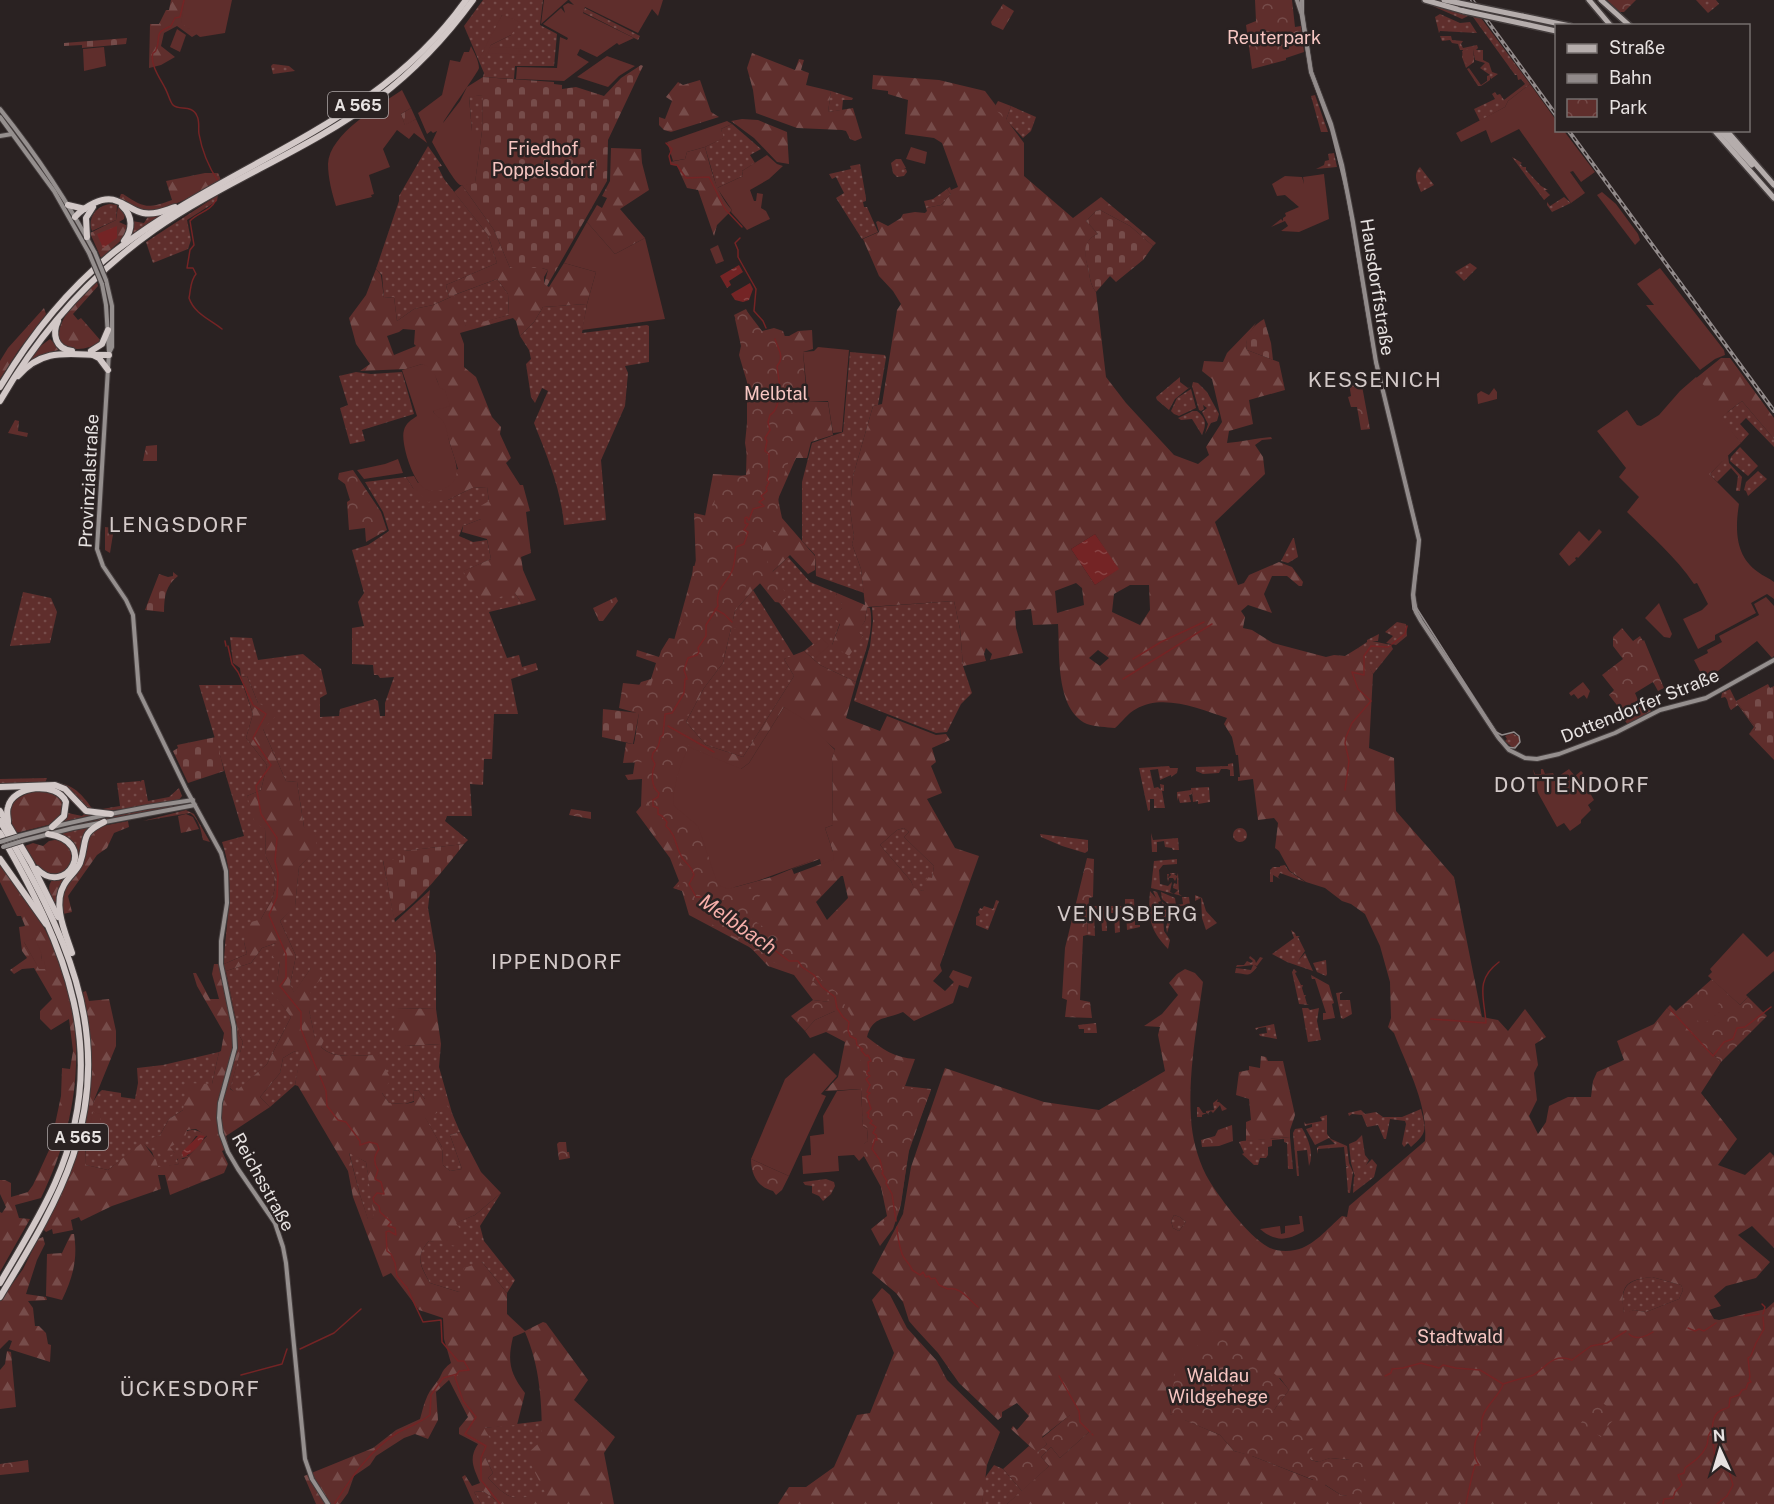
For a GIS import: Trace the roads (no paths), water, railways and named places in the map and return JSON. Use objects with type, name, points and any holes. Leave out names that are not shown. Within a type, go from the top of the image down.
[{"type":"highway","name":"A 565","points":[[0,401],[41,336],[91,282],[134,245],[165,223],[216,189],[326,125],[389,82],[438,36],[466,0]]},
{"type":"highway","name":"A 565","points":[[226,183],[329,130],[377,98],[421,62],[443,39],[473,0]]},
{"type":"highway","name":"A 565","points":[[0,387],[45,321],[87,276],[117,250],[187,203],[216,189]]},
{"type":"highway","points":[[74,220],[99,203],[113,201],[137,212],[150,214],[160,213],[187,203]]},
{"type":"highway","points":[[117,250],[127,238],[131,224],[130,216],[123,205]]},
{"type":"highway","points":[[68,206],[87,210]]},
{"type":"highway","points":[[87,210],[87,237]]},
{"type":"highway","points":[[67,308],[55,330],[58,344],[67,351],[92,353],[108,370]]},
{"type":"highway","points":[[92,353],[102,344],[108,330]]},
{"type":"highway","points":[[8,388],[33,362],[46,356],[109,353]]},
{"type":"highway","points":[[0,788],[55,785],[64,789],[86,811],[111,814]]},
{"type":"highway","points":[[9,825],[7,808],[14,797],[24,791],[46,789],[58,792],[66,802],[64,816],[52,827]]},
{"type":"highway","points":[[0,811],[31,863],[64,928]]},
{"type":"highway","name":"A 565","points":[[0,821],[42,896],[62,938],[78,983],[86,1025],[87,1045],[85,1103],[73,1155],[40,1222],[26,1238],[0,1283]]},
{"type":"highway","points":[[78,983],[59,902],[62,887],[80,864],[86,835],[93,827],[104,822]]},
{"type":"highway","name":"A 565","points":[[0,833],[31,888],[65,965],[80,1029],[81,1077],[74,1125],[56,1182],[34,1241],[0,1297]]},
{"type":"highway","points":[[31,863],[47,877],[55,878],[62,876],[72,867],[76,855],[72,845],[62,837],[48,834]]},
{"type":"highway","points":[[0,859],[54,937]]},
{"type":"main road","name":"Hausdorffstraße","points":[[1297,0],[1302,13]]},
{"type":"main road","name":"Hausdorffstraße","points":[[1302,0],[1311,72],[1331,124],[1342,165],[1376,362],[1419,540],[1413,595],[1415,608],[1421,621],[1498,737],[1512,752]]},
{"type":"main road","points":[[1425,0],[1555,31]]},
{"type":"main road","points":[[1444,0],[1563,24]]},
{"type":"main road","points":[[1591,0],[1612,24]]},
{"type":"main road","points":[[1591,0],[1612,24]]},
{"type":"main road","points":[[1601,0],[1628,24]]},
{"type":"main road","points":[[1604,24],[1605,18]]},
{"type":"main road","points":[[1622,19],[1623,24]]},
{"type":"main road","name":"Provinzialstraße","points":[[0,109],[68,215],[87,237],[95,253],[106,280],[113,320],[109,353]]},
{"type":"main road","name":"Provinzialstraße","points":[[0,117],[14,132],[68,206],[102,284],[106,305],[109,353],[97,549],[103,566],[132,615],[139,692],[194,802]]},
{"type":"main road","points":[[7,127],[8,119]]},
{"type":"main road","points":[[0,136],[14,132]]},
{"type":"main road","points":[[1716,132],[1774,185]]},
{"type":"main road","points":[[1722,132],[1752,165]]},
{"type":"main road","points":[[1727,132],[1774,198]]},
{"type":"main road","name":"Dottendorfer Straße","points":[[1512,752],[1525,758],[1537,759],[1584,746],[1621,731],[1660,710],[1706,698],[1774,660]]},
{"type":"main road","points":[[177,802],[183,798],[186,789]]},
{"type":"main road","points":[[1,844],[19,836],[52,827],[111,814],[177,802],[194,802]]},
{"type":"main road","points":[[1,844],[194,802]]},
{"type":"main road","name":"Reichsstraße","points":[[194,802],[220,853],[228,887],[220,953],[234,1027],[235,1048],[220,1102],[221,1133],[228,1152],[272,1217],[281,1238],[286,1263],[305,1459],[312,1479],[328,1504]]},
{"type":"water","points":[[117,226],[117,238],[103,248],[97,234]]},
{"type":"water","points":[[739,265],[743,272],[729,281],[731,285],[727,288],[720,276]]},
{"type":"water","points":[[750,283],[753,289],[749,300],[743,302],[735,300],[731,294]]},
{"type":"water","points":[[1095,534],[1119,569],[1095,585],[1071,549]]},
{"type":"water","points":[[199,1135],[205,1136],[193,1152],[183,1157],[182,1152]]},
{"type":"waterway","points":[[184,0],[180,17],[175,18],[171,26],[159,33],[158,45],[152,57],[156,71],[173,105],[195,112],[204,152],[218,181]]},
{"type":"waterway","name":"Melbbach","points":[[666,143],[672,149],[669,156],[671,164],[677,165],[686,178],[709,177],[725,209],[742,227]]},
{"type":"waterway","points":[[216,200],[211,207],[190,221],[194,245],[190,250],[187,268],[193,268],[196,274],[189,298],[191,303],[202,315],[222,329]]},
{"type":"waterway","name":"Melbbach","points":[[740,238],[735,243],[738,257],[756,289],[754,311],[766,328]]},
{"type":"waterway","name":"Melbbach","points":[[769,468],[769,454],[765,451],[767,441],[765,438],[770,430],[768,422],[776,408],[780,388],[777,366],[781,356],[775,339]]},
{"type":"waterway","name":"Melbbach","points":[[769,470],[767,491],[761,496],[764,499],[759,502],[764,506],[753,509],[749,520],[745,518],[745,523],[748,524],[744,530],[748,532],[744,544],[736,547],[733,568],[718,595],[718,606],[706,625],[706,636],[698,648],[699,652],[688,658],[684,670],[687,679],[685,679],[684,693],[672,713],[665,714],[663,735],[660,737],[652,758],[655,764],[653,784],[659,793],[658,797],[653,800],[653,806],[658,808],[658,814],[667,822],[666,826],[672,833],[680,855],[692,870],[694,875],[689,884],[696,897],[704,897],[704,902],[706,900],[711,907],[718,907],[721,914],[737,920],[741,926],[745,925],[746,930],[750,928],[763,944],[767,944],[766,949],[769,946],[789,961],[798,961],[802,967],[814,975],[822,987],[835,997],[837,1008],[849,1022],[850,1036],[856,1039],[857,1045],[863,1049],[861,1050],[866,1056],[868,1055],[871,1061],[868,1062],[869,1071],[867,1071],[870,1076],[866,1079],[870,1085],[867,1092],[870,1093],[867,1096],[871,1109],[867,1113],[872,1121],[870,1123],[876,1127],[873,1133],[877,1140],[875,1139],[872,1149],[880,1160],[882,1173],[892,1194],[896,1221]]},
{"type":"waterway","points":[[715,609],[732,622]]},
{"type":"waterway","points":[[1133,659],[1161,642],[1204,622]]},
{"type":"waterway","points":[[1123,679],[1212,624]]},
{"type":"waterway","points":[[1392,644],[1405,634],[1407,626]]},
{"type":"waterway","points":[[225,641],[226,646]]},
{"type":"waterway","points":[[1345,790],[1349,761],[1346,737],[1352,723],[1371,701],[1358,689],[1352,672],[1364,675],[1364,656],[1371,646],[1388,647],[1391,645]]},
{"type":"waterway","points":[[228,646],[232,664],[253,705],[266,714],[253,738],[271,765],[256,786],[261,814],[277,838],[275,861],[278,874],[277,897],[269,915],[286,954],[286,978],[280,986],[301,1012],[301,1029],[317,1070]]},
{"type":"waterway","points":[[668,726],[714,752]]},
{"type":"waterway","points":[[1431,1019],[1486,1023],[1484,982],[1491,969],[1499,962]]},
{"type":"waterway","points":[[1670,1009],[1713,1056],[1724,1042],[1733,1039],[1737,1028],[1745,1027],[1771,1007]]},
{"type":"waterway","points":[[320,1076],[326,1091],[327,1106],[338,1120],[346,1122],[360,1141],[360,1145],[369,1142],[377,1144],[379,1149],[375,1162],[378,1170],[375,1179],[381,1182],[384,1194],[377,1193],[373,1198],[380,1212],[391,1222],[388,1226],[395,1228],[396,1235],[389,1231],[386,1232],[387,1251],[395,1263],[397,1276],[407,1288],[423,1322],[441,1320],[442,1342],[458,1361],[464,1361],[469,1370],[459,1371],[455,1377],[463,1401],[476,1417],[465,1434],[486,1446],[481,1458],[481,1480],[500,1504]]},
{"type":"waterway","name":"Melbbach","points":[[897,1227],[902,1254],[912,1270],[920,1275],[923,1272],[926,1277],[935,1278],[939,1285],[960,1292],[978,1307]]},
{"type":"waterway","points":[[1762,1304],[1765,1307],[1763,1314]]},
{"type":"waterway","points":[[300,1349],[334,1333],[361,1309]]},
{"type":"waterway","points":[[1744,1316],[1759,1314]]},
{"type":"waterway","points":[[1717,1504],[1727,1496],[1733,1485],[1729,1471],[1721,1466],[1718,1458],[1715,1457],[1712,1432],[1714,1419],[1716,1414],[1729,1407],[1730,1398],[1739,1395],[1751,1382],[1748,1358],[1764,1329],[1763,1317]]},
{"type":"waterway","points":[[1688,1328],[1704,1331],[1716,1323]]},
{"type":"waterway","points":[[1503,1384],[1536,1374],[1558,1358],[1572,1360],[1591,1346],[1607,1343],[1626,1331]]},
{"type":"waterway","points":[[1629,1334],[1638,1337],[1653,1332]]},
{"type":"waterway","points":[[241,1375],[282,1364],[287,1349]]},
{"type":"waterway","points":[[1385,1376],[1391,1373],[1392,1369],[1421,1363],[1439,1368],[1443,1365],[1480,1370],[1503,1384]]},
{"type":"waterway","points":[[335,1503],[355,1474],[379,1447],[397,1433],[430,1415],[431,1395],[443,1378],[457,1374]]},
{"type":"waterway","points":[[1059,1376],[1079,1411],[1080,1422],[1090,1432]]},
{"type":"waterway","points":[[1466,1504],[1475,1465],[1479,1465],[1474,1447],[1482,1429],[1483,1416],[1503,1385]]},
{"type":"waterway","points":[[1663,1504],[1664,1499],[1673,1498],[1682,1485],[1678,1475],[1684,1473],[1685,1468],[1702,1453],[1711,1431]]},
{"type":"tram line","points":[[1298,0],[1310,72],[1331,130],[1347,195],[1375,362],[1419,540],[1412,598],[1413,609],[1499,740],[1506,747],[1515,748],[1520,742],[1519,736],[1514,732],[1502,735],[1496,732],[1416,607],[1414,590],[1420,545],[1419,536],[1375,357],[1345,175],[1330,120],[1312,71],[1301,0]]},
{"type":"railway","points":[[1472,0],[1555,114]]},
{"type":"railway","points":[[1569,132],[1774,411]]},
{"type":"district","name":"KESSENICH","points":[[1375,380]]},
{"type":"district","name":"LENGSDORF","points":[[179,525]]},
{"type":"district","name":"DOTTENDORF","points":[[1572,785]]},
{"type":"district","name":"VENUSBERG","points":[[1128,914]]},
{"type":"district","name":"IPPENDORF","points":[[557,962]]},
{"type":"district","name":"ÜCKESDORF","points":[[190,1389]]},
{"type":"park label","name":"Reuterpark","points":[[1274,38]]},
{"type":"park label","name":"Friedhof Poppelsdorf","points":[[543,159]]},
{"type":"park label","name":"Melbtal","points":[[776,394]]},
{"type":"park label","name":"Stadtwald","points":[[1460,1337]]},
{"type":"park label","name":"Waldau Wildgehege","points":[[1218,1386]]}]
